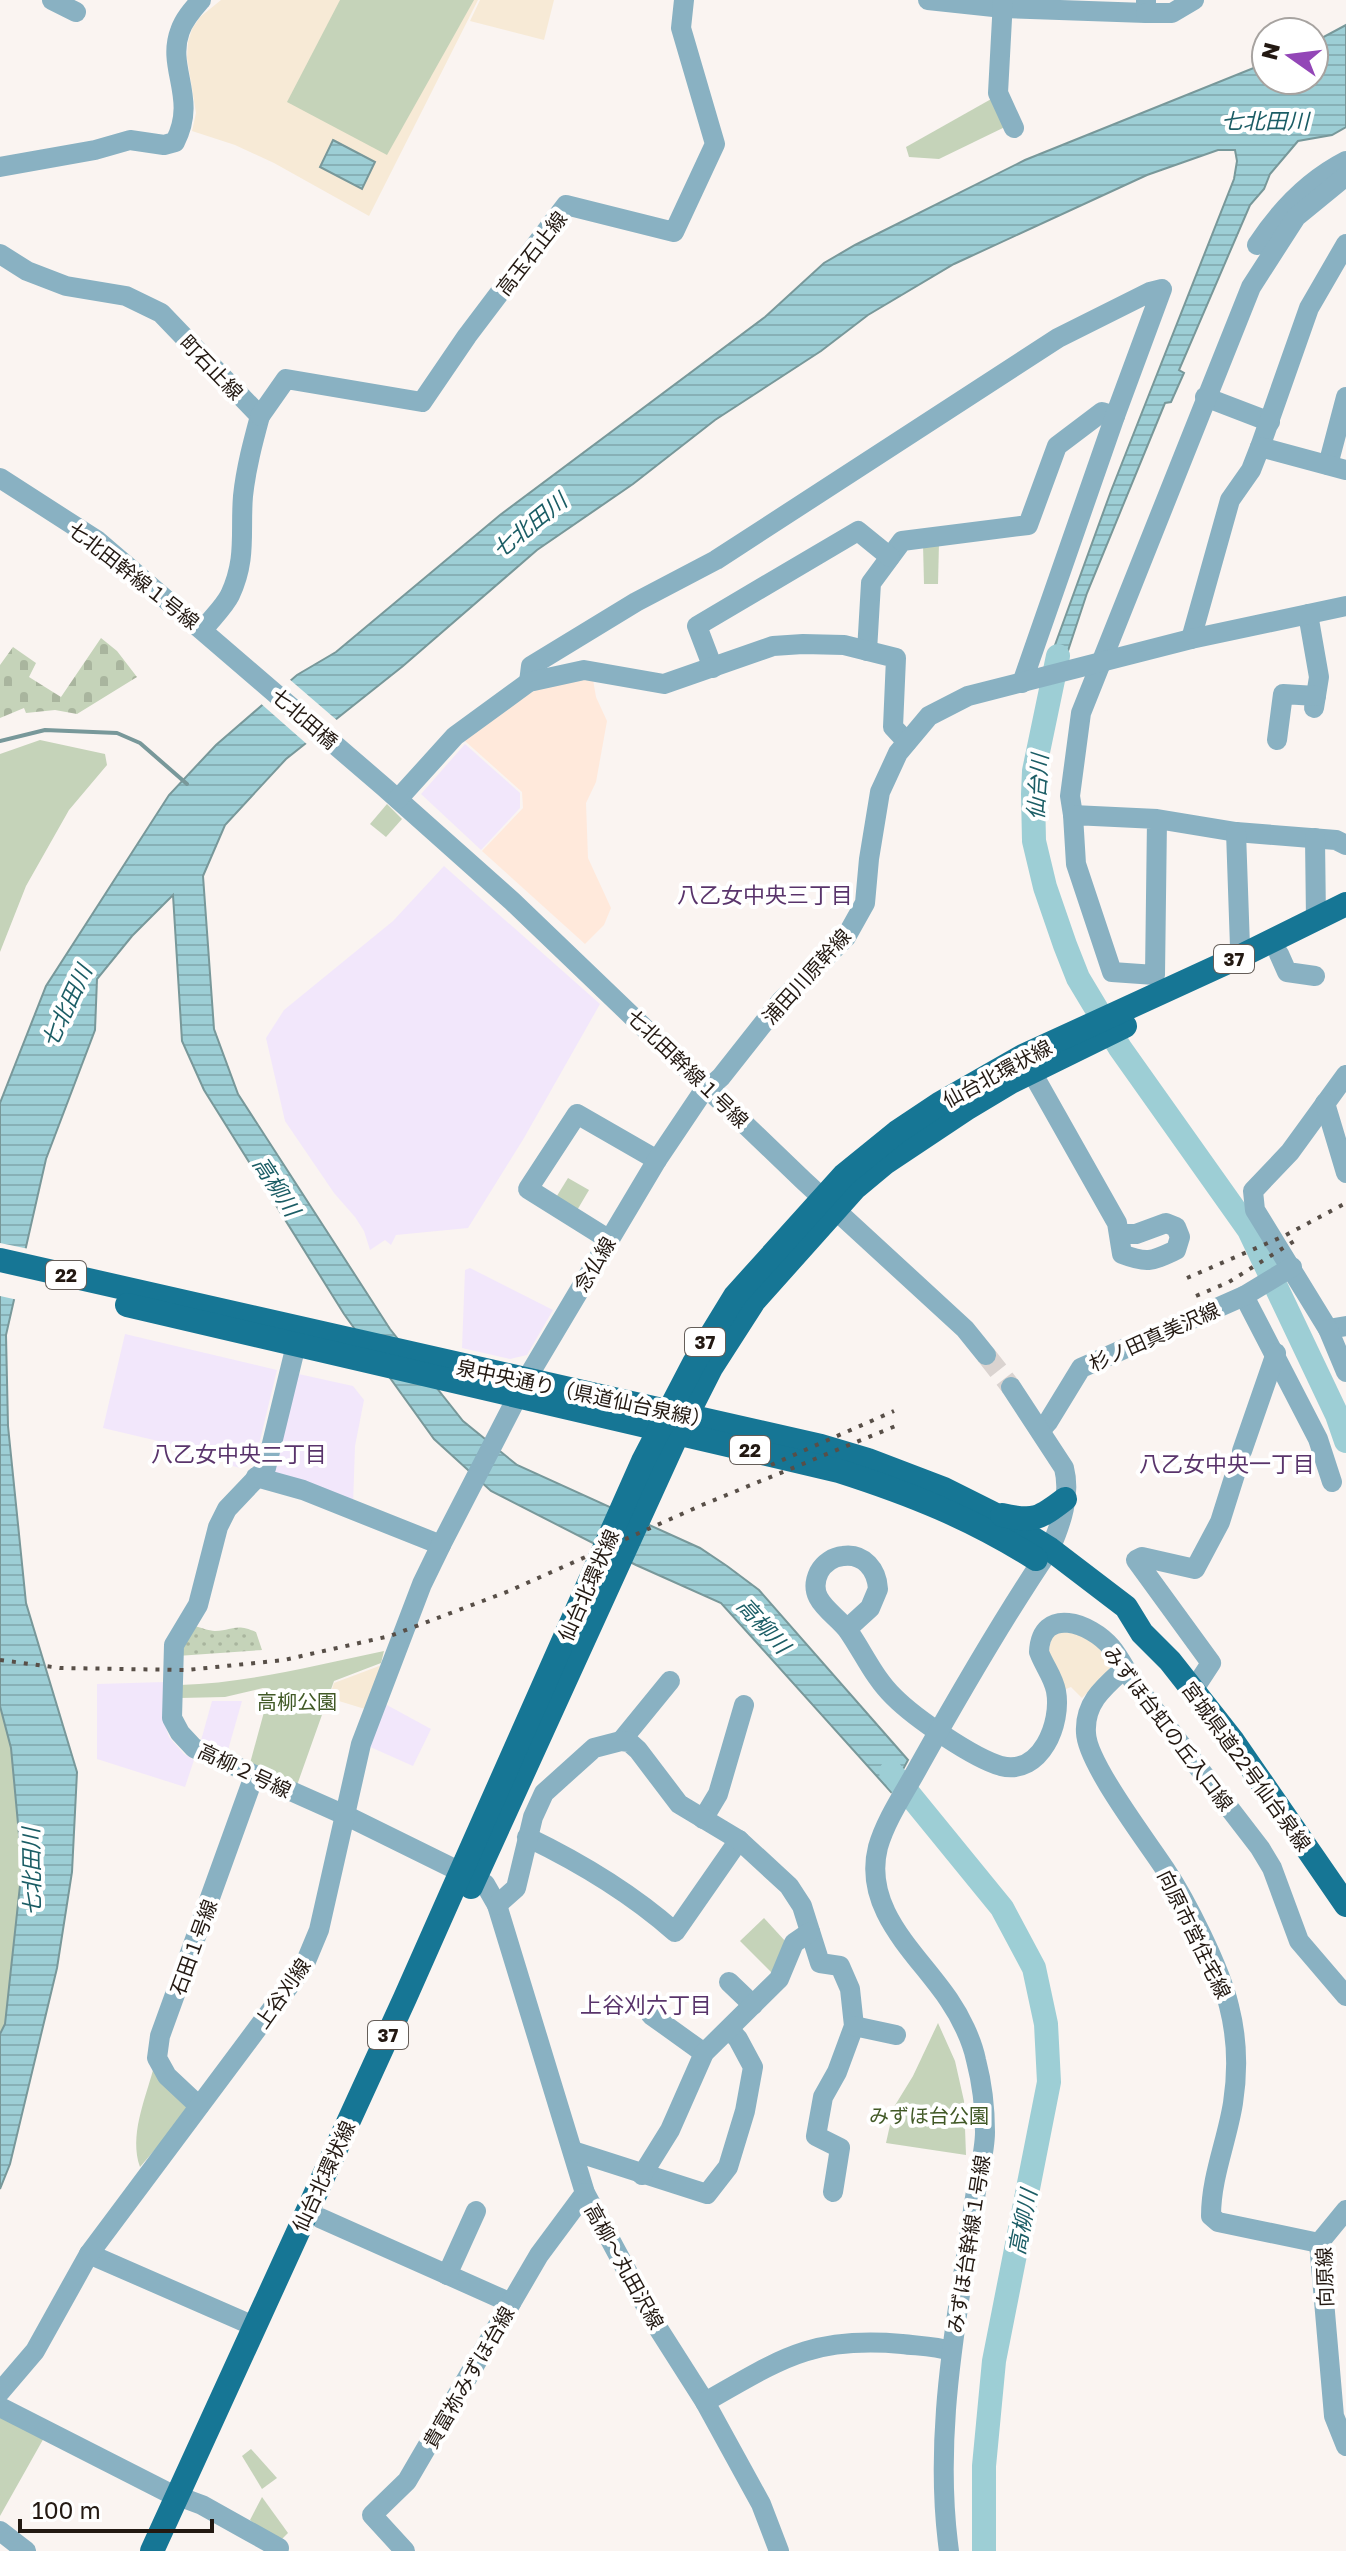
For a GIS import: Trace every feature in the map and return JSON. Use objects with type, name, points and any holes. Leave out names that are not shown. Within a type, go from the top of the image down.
[{"type":"main road","name":"仙台北環状線","points":[[152,2551],[183,2498],[320,2218],[468,1875],[673,1422],[754,1301],[829,1204],[844,1175],[897,1132],[939,1104],[1124,1018],[1346,904]]},
{"type":"main road","name":"仙台北環状線","points":[[1124,1018],[1279,954],[1346,922]]},
{"type":"main road","name":"22","points":[[0,1260],[296,1345],[358,1351]]},
{"type":"main road","name":"22","points":[[0,1277],[129,1297],[358,1351]]},
{"type":"main road","name":"泉中央通り（県道仙台泉線）","points":[[358,1351],[443,1380],[521,1388]]},
{"type":"main road","name":"泉中央通り（県道仙台泉線）","points":[[358,1351],[429,1359],[521,1388],[673,1422],[821,1446],[868,1460],[944,1489],[992,1513],[1046,1556]]},
{"type":"main road","name":"泉中央通り（県道仙台泉線）","points":[[673,1422],[904,1492],[950,1510],[1046,1556]]},
{"type":"main road","points":[[992,1513],[1034,1519],[1042,1517],[1065,1499]]},
{"type":"main road","name":"宮城県道22号仙台泉線","points":[[1046,1556],[1126,1607],[1142,1633],[1194,1689],[1346,1905]]},
{"type":"main road","name":"仙台北環状線","points":[[167,2551],[183,2498],[254,2326],[468,1875]]},
{"type":"street","points":[[52,0],[76,12]]},
{"type":"street","points":[[0,167],[95,150],[130,140],[164,145],[175,142],[183,126],[185,104],[177,52],[179,32],[187,16],[201,0]]},
{"type":"street","name":"高玉石止線","points":[[260,416],[286,379],[422,402],[467,336],[566,205],[674,232],[715,144],[681,28],[684,0]]},
{"type":"street","points":[[928,0],[1146,6],[1172,13],[1194,0]]},
{"type":"street","points":[[1003,4],[998,93],[1014,128]]},
{"type":"street","points":[[1257,245],[1287,205],[1332,168],[1346,161]]},
{"type":"street","points":[[1157,819],[1155,975],[1112,972],[1076,864],[1070,796],[1081,713],[1094,664],[1251,287],[1296,217],[1346,176]]},
{"type":"street","points":[[1191,639],[1230,500],[1251,470],[1309,308],[1346,244]]},
{"type":"street","name":"町石止線","points":[[0,254],[27,271],[66,286],[126,296],[161,313],[260,416],[249,456],[243,499],[244,541],[238,572],[229,597],[203,630]]},
{"type":"street","points":[[529,682],[531,666],[636,602],[716,560],[1058,338],[1150,292],[1162,289],[1024,682]]},
{"type":"street","points":[[1205,397],[1270,422]]},
{"type":"street","points":[[1260,447],[1337,468],[1346,397]]},
{"type":"street","points":[[867,651],[871,583],[902,541],[1028,525],[1057,446],[1102,412],[1115,416]]},
{"type":"street","name":"七北田幹線１号線","points":[[0,478],[98,541],[226,649]]},
{"type":"street","points":[[713,668],[697,626],[858,531],[890,557]]},
{"type":"street","points":[[1094,664],[1191,639],[1346,606]]},
{"type":"street","points":[[1277,740],[1283,694],[1315,702],[1319,677],[1308,614]]},
{"type":"street","points":[[391,793],[455,736],[529,682],[584,670],[664,684],[773,646],[844,645],[896,658],[893,727],[907,742]]},
{"type":"street","name":"七北田橋","points":[[226,649],[391,793]]},
{"type":"street","name":"浦田川原幹線","points":[[704,1092],[721,1077],[781,1001],[846,937],[865,903],[880,792],[898,753],[929,716],[968,696],[1094,664]]},
{"type":"street","name":"七北田幹線１号線","points":[[391,793],[522,911],[704,1092],[965,1329],[986,1355]]},
{"type":"street","points":[[1073,815],[1157,819],[1236,832],[1336,840],[1346,845]]},
{"type":"street","points":[[1236,832],[1240,947],[1243,955]]},
{"type":"street","points":[[1315,838],[1316,920]]},
{"type":"street","points":[[1279,954],[1287,972],[1315,976]]},
{"type":"street","points":[[1027,1064],[1117,1223],[1121,1244]]},
{"type":"street","points":[[1346,1075],[1290,1152],[1253,1191],[1255,1210],[1287,1270],[1337,1328],[1346,1372]]},
{"type":"street","name":"念仏線","points":[[469,1493],[521,1388],[608,1239],[704,1092]]},
{"type":"street","points":[[1325,1103],[1343,1117],[1346,1128]]},
{"type":"street","points":[[1325,1103],[1346,1173]]},
{"type":"street","points":[[608,1239],[528,1189],[577,1114],[657,1160]]},
{"type":"street","name":"杉ノ田真美沢線","points":[[1041,1430],[1081,1368],[1247,1294],[1287,1270]]},
{"type":"street","points":[[1247,1294],[1318,1439],[1332,1482]]},
{"type":"street","name":"高柳２号線","points":[[296,1345],[266,1468],[227,1509],[218,1527],[198,1605],[174,1645],[172,1718],[180,1733],[194,1748],[347,1816],[450,1869],[468,1875]]},
{"type":"street","points":[[1194,1689],[1211,1663],[1136,1560],[1142,1557],[1195,1569],[1220,1522],[1276,1353]]},
{"type":"street","points":[[847,1629],[881,1683],[934,1740],[1046,1556],[1059,1528],[1067,1479],[1064,1468],[1011,1387]]},
{"type":"street","points":[[256,1477],[303,1490],[441,1545]]},
{"type":"street","name":"上谷刈線","points":[[0,2392],[35,2351],[89,2254],[304,1966],[319,1930],[361,1744],[422,1584],[469,1493]]},
{"type":"street","name":"みずほ台虹の丘入口線","points":[[934,1740],[1000,1765],[1020,1766],[1031,1762],[1044,1750],[1057,1707],[1051,1675],[1039,1652],[1045,1634],[1053,1627],[1072,1621],[1085,1626],[1112,1647],[1124,1669],[1260,1848],[1272,1868],[1299,1941],[1346,1996]]},
{"type":"street","name":"向原市営住宅線","points":[[1124,1669],[1099,1692],[1090,1706],[1085,1734],[1088,1749],[1168,1872],[1190,1915],[1220,1980],[1229,2006],[1234,2036],[1236,2069],[1233,2104],[1211,2197],[1211,2216],[1218,2222],[1319,2243]]},
{"type":"street","points":[[621,1741],[670,1681]]},
{"type":"street","points":[[703,1819],[718,1794],[744,1705]]},
{"type":"street","name":"みずほ台幹線１号線","points":[[934,1740],[888,1824],[878,1848],[876,1873],[884,1909],[901,1940],[950,2001],[976,2057],[982,2094],[985,2134],[951,2351],[943,2478],[949,2551]]},
{"type":"street","points":[[497,1905],[516,1888],[527,1837],[544,1793],[594,1748],[629,1742],[679,1804],[739,1840],[789,1886],[802,1906],[820,1963],[840,1966],[850,1989],[854,2026],[837,2072],[823,2097],[816,2136],[840,2148],[833,2192]]},
{"type":"street","name":"石田１号線","points":[[199,2106],[167,2076],[157,2058],[254,1776]]},
{"type":"street","points":[[527,1837],[561,1853],[606,1881],[648,1908],[675,1932],[739,1840]]},
{"type":"street","name":"高柳～丸田沢線","points":[[468,1875],[485,1884],[497,1905],[585,2193],[656,2325],[705,2402],[761,2504],[779,2551]]},
{"type":"street","points":[[642,2175],[670,2130],[704,2053],[779,1979],[794,1943],[810,1932]]},
{"type":"street","points":[[729,1982],[753,2005]]},
{"type":"street","points":[[651,2015],[704,2053]]},
{"type":"street","points":[[854,2026],[896,2035]]},
{"type":"street","points":[[573,2151],[707,2194],[728,2167],[745,2111],[753,2067],[729,2029]]},
{"type":"street","name":"貴富祢みずほ台線","points":[[405,2551],[372,2515],[407,2481],[539,2255],[585,2193]]},
{"type":"street","name":"向原線","points":[[1346,2210],[1319,2243],[1334,2416],[1346,2446]]},
{"type":"street","points":[[447,2275],[476,2211]]},
{"type":"street","points":[[320,2218],[511,2303]]},
{"type":"street","points":[[89,2254],[254,2326]]},
{"type":"street","points":[[705,2402],[768,2366],[817,2346],[871,2341],[951,2351]]},
{"type":"street","points":[[0,2407],[183,2498],[279,2548],[278,2551]]},
{"type":"street","points":[[0,2531],[26,2551]]},
{"type":"shaded area","points":[[221,0],[478,0],[369,216],[274,163],[235,145],[192,131],[196,113],[187,58],[188,42],[200,17]]},
{"type":"shaded area","points":[[480,0],[554,0],[544,40],[470,21]]},
{"type":"shaded area","points":[[592,674],[596,697],[607,721],[596,782],[586,803],[588,858],[611,908],[604,925],[585,944],[482,851],[523,808],[522,792],[465,741],[505,706],[541,687]]},
{"type":"shaded area","points":[[465,744],[520,793],[520,808],[481,850],[421,794]]},
{"type":"shaded area","points":[[444,866],[600,1004],[524,1138],[468,1228],[396,1235],[391,1245],[385,1240],[370,1250],[364,1231],[355,1217],[334,1193],[285,1121],[266,1038],[284,1010],[393,921]]},
{"type":"shaded area","points":[[470,1268],[553,1310],[527,1355],[510,1359],[462,1348],[465,1270]]},
{"type":"shaded area","points":[[125,1334],[277,1370],[255,1461],[243,1458],[240,1468],[229,1465],[230,1458],[103,1428]]},
{"type":"shaded area","points":[[294,1373],[353,1386],[364,1400],[355,1446],[353,1505],[269,1477]]},
{"type":"shaded area","points":[[1062,1630],[1080,1630],[1111,1659],[1111,1669],[1082,1698],[1071,1687],[1061,1691],[1047,1659],[1052,1636]]},
{"type":"shaded area","points":[[382,1665],[365,1709],[329,1698],[334,1683]]},
{"type":"shaded area","points":[[165,1682],[164,1722],[169,1737],[194,1760],[185,1787],[97,1759],[97,1684]]},
{"type":"shaded area","points":[[212,1701],[242,1701],[226,1757],[200,1744]]},
{"type":"shaded area","points":[[385,1704],[431,1729],[413,1766],[368,1746]]},
{"type":"green space","points":[[340,0],[474,0],[387,155],[287,102]]},
{"type":"green space","points":[[993,98],[1007,126],[939,159],[909,157],[906,147]]},
{"type":"green space","points":[[939,543],[938,584],[924,584],[923,544]]},
{"type":"green space","points":[[101,638],[117,651],[137,677],[77,714],[55,710],[26,713],[24,708],[0,718],[0,665],[13,647],[36,663],[29,677],[61,697]]},
{"type":"green space","points":[[40,740],[105,754],[107,765],[69,810],[26,886],[0,952],[0,754]]},
{"type":"green space","points":[[387,804],[402,819],[386,837],[370,824]]},
{"type":"green space","points":[[568,1178],[589,1190],[576,1212],[555,1199]]},
{"type":"green space","points":[[194,1626],[215,1631],[239,1627],[249,1629],[256,1632],[262,1650],[177,1656]]},
{"type":"green space","name":"高柳公園","points":[[384,1651],[381,1663],[334,1681],[296,1788],[249,1767],[270,1690],[263,1688],[225,1697],[180,1698],[180,1685],[257,1677]]},
{"type":"green space","points":[[0,1706],[11,1748],[22,1867],[5,2024],[0,2034]]},
{"type":"green space","points":[[764,1918],[786,1942],[772,1973],[740,1941]]},
{"type":"green space","name":"みずほ台公園","points":[[938,2023],[955,2061],[964,2101],[966,2155],[886,2143],[894,2107],[913,2076]]},
{"type":"green space","points":[[153,2070],[186,2100],[188,2111],[140,2167],[137,2131]]},
{"type":"green space","points":[[0,2408],[45,2436],[0,2516]]},
{"type":"green space","points":[[251,2449],[277,2478],[262,2489],[242,2456]]},
{"type":"green space","points":[[262,2497],[288,2533],[278,2543],[250,2520]]},
{"type":"water","name":"七北田川","points":[[1346,25],[1346,127],[1332,135],[1298,141],[1270,174],[1264,189],[1250,205],[1179,370],[1184,373],[1171,402],[1165,403],[1087,593],[1064,663],[1047,667],[1111,491],[1234,179],[1235,150],[1218,150],[1147,175],[954,264],[868,315],[821,351],[715,420],[633,484],[537,550],[403,666],[286,759],[225,825],[203,876],[214,1029],[238,1094],[390,1329],[463,1421],[517,1465],[700,1548],[759,1590],[908,1760],[891,1792],[721,1603],[636,1565],[491,1491],[434,1439],[344,1314],[204,1090],[182,1041],[173,895],[132,936],[97,979],[95,1030],[46,1159],[6,1335],[8,1426],[26,1603],[77,1772],[72,1872],[57,1968],[10,2164],[0,2189],[0,2034],[5,2024],[22,1867],[11,1748],[0,1706],[0,1103],[46,986],[169,795],[216,745],[297,675],[336,652],[500,515],[765,317],[824,263],[1025,160],[1250,69],[1250,96],[1330,96],[1330,34]]},
{"type":"water","points":[[333,140],[375,162],[362,189],[320,167]]},
{"type":"pier","points":[[288,678],[339,722],[309,746],[259,702]]},
{"type":"pier","points":[[0,1243],[29,1249],[18,1300],[0,1296]]},
{"type":"waterway","name":"仙台川","points":[[1058,656],[1034,771],[1034,841],[1045,887],[1065,945],[1078,978],[1120,1048],[1249,1230],[1337,1415],[1346,1441]]},
{"type":"waterway","points":[[0,741],[45,730],[117,733],[140,743],[187,784]]},
{"type":"waterway","name":"高柳川","points":[[891,1772],[1002,1908],[1034,1968],[1046,2024],[1049,2082],[994,2361],[984,2466],[984,2551]]},
{"type":"tunnel","points":[[986,1355],[1011,1387]]},
{"type":"railway","points":[[1187,1278],[1284,1236],[1346,1203]]},
{"type":"railway","points":[[1196,1296],[1229,1282],[1296,1240]]},
{"type":"railway","points":[[771,1465],[894,1411]]},
{"type":"railway","points":[[0,1660],[60,1668],[187,1670],[284,1660],[390,1636],[509,1591],[702,1505],[898,1425]]},
{"type":"district","name":"八乙女中央三丁目","points":[[765,894]]},
{"type":"district","name":"八乙女中央二丁目","points":[[239,1453]]},
{"type":"district","name":"八乙女中央一丁目","points":[[1227,1463]]},
{"type":"district","name":"上谷刈六丁目","points":[[646,2004]]}]
